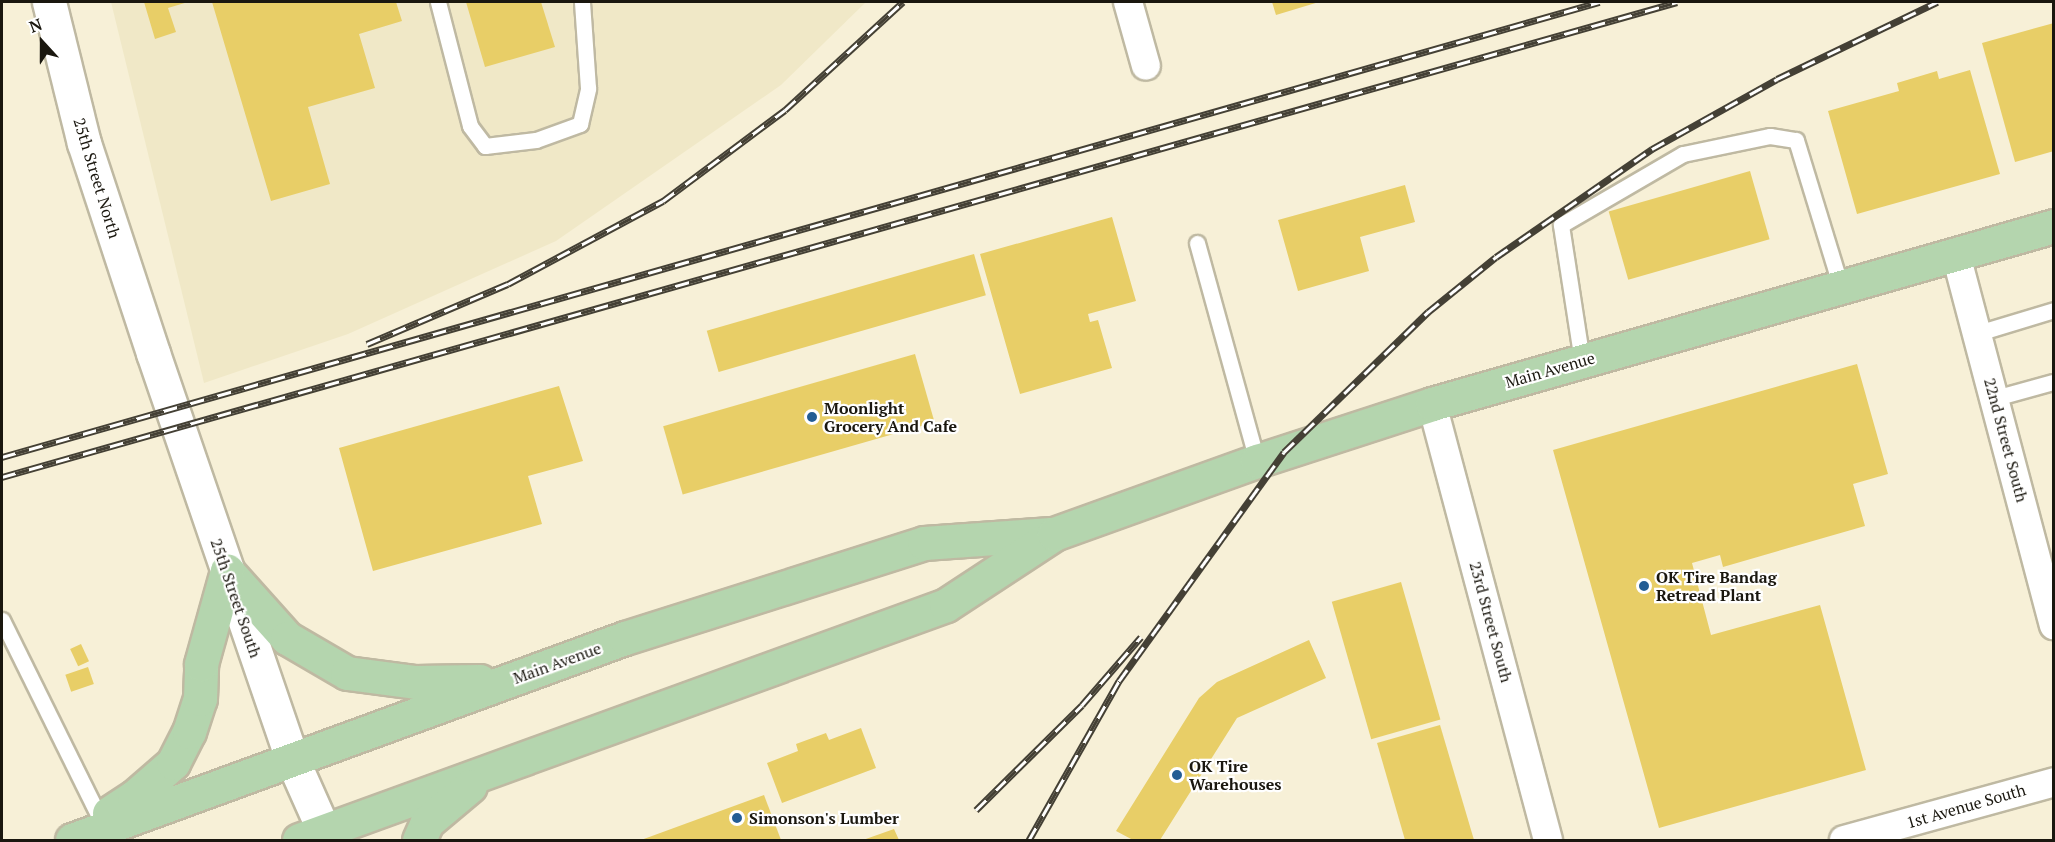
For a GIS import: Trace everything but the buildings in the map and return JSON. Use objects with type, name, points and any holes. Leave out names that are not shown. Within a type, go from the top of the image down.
[{"type":"main road","name":"25th Street North","points":[[49,2],[84,143],[153,353]]},
{"type":"main road","name":"Main Avenue","points":[[317,837],[486,772],[946,605],[1054,534],[1257,461],[1432,404],[2054,226]]},
{"type":"main road","name":"25th Street South","points":[[153,353],[317,837]]},
{"type":"main road","name":"Main Avenue","points":[[72,840],[291,758],[625,638],[924,543],[1054,534]]},
{"type":"main road","points":[[227,571],[287,638],[347,673],[415,682],[509,680]]},
{"type":"main road","points":[[65,840],[134,797],[173,763],[184,742],[200,699],[201,664],[227,571]]},
{"type":"main road","points":[[419,840],[427,822],[486,772]]},
{"type":"street","points":[[1128,2],[1146,66]]},
{"type":"street","name":"22nd Street South","points":[[1956,255],[2054,625]]},
{"type":"street","name":"23rd Street South","points":[[1432,404],[1548,840]]},
{"type":"street","name":"1st Avenue South","points":[[1844,840],[2054,782]]},
{"type":"lane","points":[[438,2],[470,126],[485,146],[536,140],[580,124],[588,88],[582,2]]},
{"type":"lane","points":[[1582,361],[1562,225],[1683,154],[1770,136],[1796,141],[1841,287]]},
{"type":"lane","points":[[1197,243],[1257,461]]},
{"type":"lane","points":[[1978,333],[2054,310]]},
{"type":"lane","points":[[1995,398],[2053,382]]},
{"type":"lane","points":[[2,621],[9,652],[100,818]]},
{"type":"shaded area","points":[[111,2],[866,2],[781,85],[556,241],[348,334],[204,383]]},
{"type":"railway","points":[[367,344],[508,284],[663,201],[785,110],[903,2]]},
{"type":"railway","points":[[2,457],[1599,2]]},
{"type":"railway","points":[[2,477],[1677,2]]},
{"type":"railway","points":[[1029,840],[1119,681],[1284,452],[1428,312],[1496,257],[1652,149],[1777,79],[1937,2]]},
{"type":"railway","points":[[976,810],[1082,705],[1141,637]]},
{"type":"place","name":"Moonlight Grocery And Cafe","points":[[812,417]]},
{"type":"place","name":"OK Tire Bandag Retread Plant","points":[[1644,586]]},
{"type":"place","name":"OK Tire Warehouses","points":[[1177,775]]},
{"type":"place","name":"Simonson's Lumber","points":[[737,818]]}]
